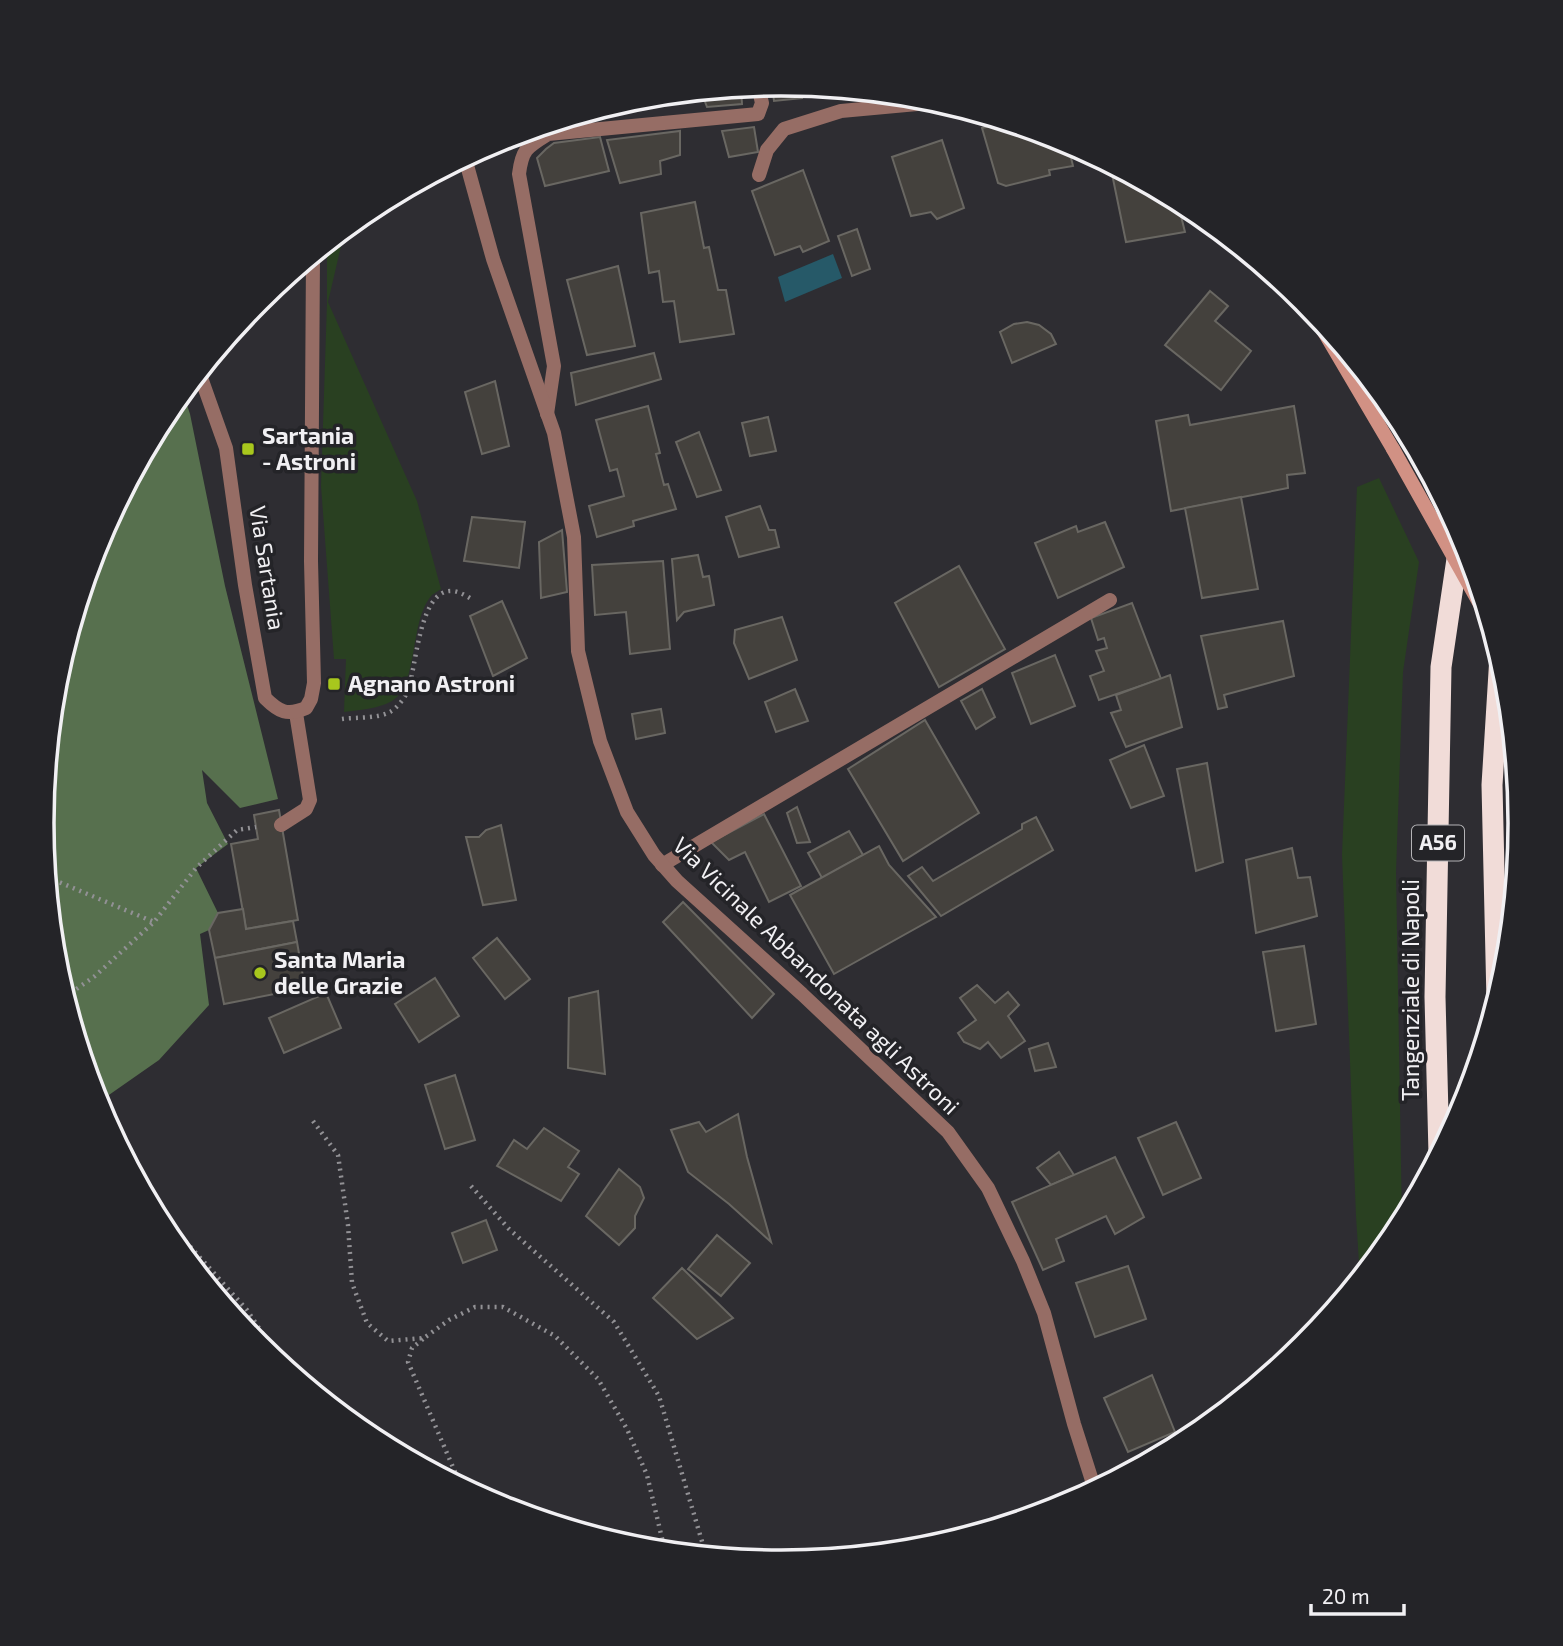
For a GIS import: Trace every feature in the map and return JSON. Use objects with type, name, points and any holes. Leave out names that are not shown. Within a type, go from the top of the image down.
[{"type":"highway","name":"Tangenziale di Napoli","points":[[1439,1135],[1435,997],[1441,667],[1457,556]]},
{"type":"highway","name":"A56","points":[[1496,959],[1492,785],[1498,696]]},
{"type":"highway","points":[[1492,785],[1504,742]]},
{"type":"street","points":[[547,414],[554,366],[519,174],[521,156],[531,145],[548,134],[758,114],[762,103],[760,96]]},
{"type":"street","points":[[759,175],[767,150],[784,129],[841,111],[898,106]]},
{"type":"street","name":"Via Vicinale Abbandonata agli Astroni","points":[[468,167],[493,259],[554,433],[574,537],[578,651],[600,741],[627,812],[654,855],[677,881],[948,1132],[988,1188],[1044,1313],[1092,1480]]},
{"type":"street","points":[[281,825],[306,809],[310,800],[296,713],[306,708],[314,683],[311,561],[313,267]]},
{"type":"street","points":[[1341,359],[1467,580]]},
{"type":"street","name":"Via Sartania","points":[[203,383],[226,448],[245,585],[265,698],[276,709],[296,713]]},
{"type":"street","points":[[662,864],[1110,600]]},
{"type":"path","points":[[342,719],[391,711],[407,695],[427,610],[438,596],[451,590],[472,600]]},
{"type":"path","points":[[74,991],[95,976],[154,922],[196,868],[237,830],[256,827]]},
{"type":"path","points":[[57,881],[154,922]]},
{"type":"path","points":[[313,1121],[338,1155],[348,1225],[352,1283],[367,1323],[388,1341],[424,1338]]},
{"type":"path","points":[[471,1186],[509,1229],[614,1322],[659,1396],[703,1546]]},
{"type":"path","points":[[195,1252],[247,1310],[261,1330]]},
{"type":"path","points":[[454,1472],[408,1362],[412,1348],[449,1320],[475,1307],[503,1307],[555,1336],[598,1379],[627,1429],[647,1475],[662,1540]]},
{"type":"green space","points":[[341,244],[328,302],[417,501],[441,589],[432,595],[425,606],[401,693],[381,706],[344,712],[346,659],[334,659],[321,486],[327,256]]},
{"type":"green space","points":[[187,405],[225,586],[278,799],[240,808],[202,770],[207,803],[228,844],[196,868],[218,913],[209,930],[200,934],[209,1005],[159,1060],[108,1096],[79,1011],[60,918],[54,823],[56,775],[68,681],[93,589],[129,501]]},
{"type":"green space","points":[[1379,478],[1419,562],[1403,672],[1396,872],[1402,1202],[1359,1264],[1342,855],[1357,487]]},
{"type":"water","points":[[833,254],[842,278],[785,302],[778,277]]},
{"type":"building","points":[[773,96],[802,96],[802,98],[774,101]]},
{"type":"building","points":[[742,97],[742,104],[707,107],[704,100]]},
{"type":"building","points":[[989,126],[1015,134],[1060,151],[1071,156],[1073,166],[1049,170],[1050,175],[1006,186],[998,183],[982,128]]},
{"type":"building","points":[[754,127],[758,152],[729,157],[722,131]]},
{"type":"building","points":[[680,131],[680,155],[660,161],[661,174],[620,183],[607,140]]},
{"type":"building","points":[[600,137],[609,171],[545,186],[537,158],[546,149],[554,143]]},
{"type":"building","points":[[942,140],[964,208],[937,219],[931,212],[911,216],[892,157]]},
{"type":"building","points":[[803,170],[829,241],[803,252],[800,246],[775,255],[752,191]]},
{"type":"building","points":[[1112,176],[1181,215],[1185,232],[1126,242]]},
{"type":"building","points":[[695,202],[704,248],[709,247],[718,290],[726,290],[734,334],[680,342],[674,301],[663,302],[659,271],[649,273],[641,213]]},
{"type":"building","points":[[857,229],[870,269],[852,276],[838,236]]},
{"type":"building","points":[[618,266],[635,346],[587,355],[567,280]]},
{"type":"building","points":[[1210,291],[1228,306],[1215,321],[1251,351],[1221,390],[1165,345]]},
{"type":"building","points":[[1027,322],[1039,325],[1051,334],[1056,344],[1012,363],[1000,332],[1014,324]]},
{"type":"building","points":[[654,353],[661,379],[576,405],[571,373]]},
{"type":"building","points":[[495,381],[509,446],[482,454],[465,392]]},
{"type":"building","points":[[648,406],[660,453],[656,454],[664,485],[668,484],[676,509],[633,521],[634,526],[597,537],[589,506],[624,496],[617,469],[610,471],[596,420]]},
{"type":"building","points":[[1294,406],[1305,473],[1287,475],[1288,488],[1171,511],[1156,421],[1188,415],[1190,425]]},
{"type":"building","points":[[768,417],[776,451],[750,456],[742,423]]},
{"type":"building","points":[[699,432],[721,490],[697,497],[676,442]]},
{"type":"building","points":[[1241,497],[1258,589],[1202,598],[1185,508]]},
{"type":"building","points":[[760,506],[769,530],[775,530],[779,547],[739,557],[726,517]]},
{"type":"building","points":[[472,517],[525,522],[519,568],[464,561]]},
{"type":"building","points":[[1105,522],[1124,567],[1058,598],[1035,543],[1076,526],[1078,532]]},
{"type":"building","points":[[562,530],[567,592],[541,598],[539,542]]},
{"type":"building","points":[[698,555],[703,577],[709,576],[714,605],[684,612],[677,620],[672,559]]},
{"type":"building","points":[[663,561],[670,649],[630,654],[626,612],[595,615],[592,565]]},
{"type":"building","points":[[959,566],[1005,649],[939,687],[895,603]]},
{"type":"building","points":[[502,601],[527,658],[493,676],[470,616]]},
{"type":"building","points":[[1132,603],[1161,679],[1099,700],[1090,676],[1104,671],[1096,651],[1107,648],[1104,638],[1098,640],[1091,618]]},
{"type":"building","points":[[782,617],[797,660],[749,679],[734,643],[735,630]]},
{"type":"building","points":[[1283,621],[1294,676],[1224,695],[1227,707],[1218,709],[1201,636]]},
{"type":"building","points":[[1055,655],[1075,706],[1031,724],[1012,673]]},
{"type":"building","points":[[1170,675],[1182,727],[1126,747],[1111,713],[1121,710],[1116,695]]},
{"type":"building","points":[[795,689],[808,721],[776,732],[765,702]]},
{"type":"building","points":[[982,689],[995,717],[976,729],[961,701]]},
{"type":"building","points":[[661,709],[665,733],[636,739],[632,714]]},
{"type":"building","points":[[925,720],[979,813],[903,861],[848,769]]},
{"type":"building","points":[[1144,745],[1164,796],[1131,808],[1110,760]]},
{"type":"building","points":[[1207,763],[1223,862],[1196,871],[1177,769]]},
{"type":"building","points":[[797,807],[810,842],[797,843],[787,813]]},
{"type":"building","points":[[279,810],[298,920],[246,929],[231,844],[258,839],[254,815]]},
{"type":"building","points":[[764,814],[801,886],[769,902],[745,852],[729,860],[711,842]]},
{"type":"building","points":[[1036,817],[1053,850],[941,916],[908,876],[922,867],[933,881],[1022,829],[1022,824]]},
{"type":"building","points":[[501,825],[516,900],[483,905],[466,837],[479,837],[486,830]]},
{"type":"building","points":[[849,831],[863,855],[822,878],[808,853]]},
{"type":"building","points":[[879,846],[889,865],[936,917],[834,974],[790,895]]},
{"type":"building","points":[[1292,848],[1298,878],[1310,877],[1317,916],[1256,933],[1246,860]]},
{"type":"building","points":[[683,902],[774,994],[752,1018],[663,922]]},
{"type":"building","points":[[243,909],[246,929],[293,921],[297,942],[215,958],[209,930],[218,913]]},
{"type":"building","points":[[497,938],[530,979],[505,999],[473,958]]},
{"type":"building","name":"Santa Maria delle Grazie","points":[[297,942],[305,988],[224,1004],[215,958]]},
{"type":"building","points":[[1304,946],[1316,1024],[1276,1031],[1263,952]]},
{"type":"building","points":[[435,978],[459,1016],[419,1042],[395,1004]]},
{"type":"building","points":[[977,985],[995,1003],[1008,992],[1019,1005],[1008,1016],[1025,1041],[1001,1058],[988,1042],[980,1049],[964,1042],[958,1033],[976,1020],[960,998]]},
{"type":"building","points":[[598,991],[605,1074],[568,1068],[569,998]]},
{"type":"building","points":[[326,993],[341,1028],[284,1053],[269,1018]]},
{"type":"building","points":[[1048,1043],[1056,1067],[1035,1071],[1029,1049]]},
{"type":"building","points":[[455,1075],[475,1140],[445,1149],[425,1085]]},
{"type":"building","points":[[738,1114],[771,1242],[688,1172],[671,1130],[699,1122],[706,1132]]},
{"type":"building","points":[[1176,1122],[1201,1178],[1163,1195],[1138,1138]]},
{"type":"building","points":[[544,1128],[579,1151],[568,1167],[579,1174],[561,1201],[497,1166],[514,1140],[527,1149]]},
{"type":"building","points":[[1059,1152],[1074,1175],[1051,1185],[1037,1168]]},
{"type":"building","points":[[1115,1157],[1144,1217],[1115,1234],[1106,1216],[1056,1239],[1064,1261],[1043,1270],[1012,1202]]},
{"type":"building","points":[[619,1169],[640,1187],[644,1198],[635,1216],[635,1228],[619,1245],[586,1216]]},
{"type":"building","points":[[486,1220],[497,1250],[463,1263],[452,1233]]},
{"type":"building","points":[[717,1235],[750,1263],[721,1296],[688,1269]]},
{"type":"building","points":[[1128,1266],[1146,1319],[1095,1337],[1076,1283]]},
{"type":"building","points":[[682,1268],[733,1318],[697,1339],[653,1298]]},
{"type":"building","points":[[1152,1375],[1175,1432],[1128,1452],[1104,1398]]},
{"type":"place","name":"Sartania - Astroni","points":[[248,449]]},
{"type":"place","name":"Agnano Astroni","points":[[334,684]]},
{"type":"place","name":"Santa Maria delle Grazie","points":[[260,973]]}]
